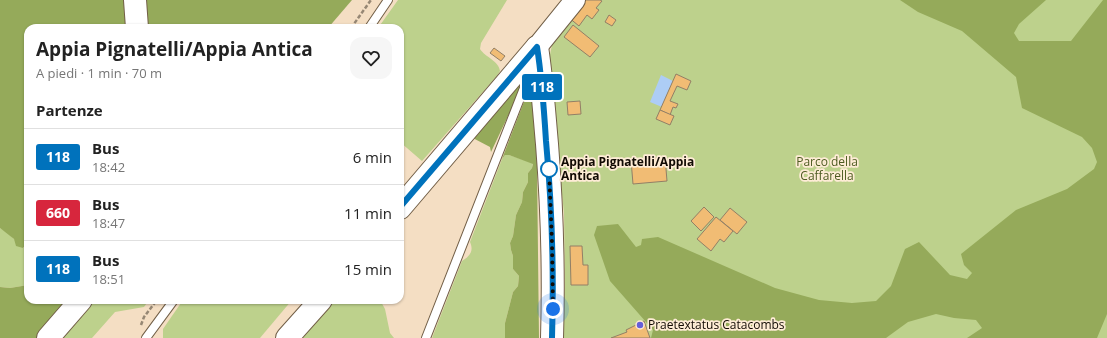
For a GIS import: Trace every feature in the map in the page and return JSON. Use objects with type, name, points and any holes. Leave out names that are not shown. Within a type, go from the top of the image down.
[{"type":"main road","points":[[135,0],[138,24]]},
{"type":"main road","points":[[404,203],[537,47]]},
{"type":"main road","points":[[537,47],[543,97],[552,223],[552,338]]},
{"type":"main road","points":[[48,338],[78,304]]},
{"type":"main road","points":[[287,338],[317,304]]},
{"type":"street","points":[[537,47],[575,0]]},
{"type":"lane","points":[[372,24],[388,0]]},
{"type":"lane","points":[[426,338],[526,83]]},
{"type":"lane","points":[[146,338],[171,304]]},
{"type":"path","points":[[354,24],[371,0]]},
{"type":"green space","points":[[0,0],[131,0],[134,24],[24,24],[24,247],[23,248],[16,246],[14,239],[0,228]]},
{"type":"green space","points":[[145,0],[352,0],[331,24],[148,24]]},
{"type":"green space","points":[[398,0],[507,0],[481,43],[480,49],[497,64],[500,71],[422,161],[404,145],[404,24],[381,24]]},
{"type":"green space","name":"Parco della Caffarella","points":[[585,0],[1107,0],[1107,338],[561,338],[565,286],[564,213],[548,64],[553,40]]},
{"type":"green space","points":[[900,0],[1046,0],[1019,24],[1014,33],[1019,41],[1071,41],[1103,0],[1107,0],[1107,314],[1097,338],[967,338],[982,328],[976,320],[954,318],[936,314],[908,322],[886,338],[651,338],[653,330],[610,281],[594,235],[597,226],[618,224],[636,247],[641,245],[642,239],[658,237],[775,288],[819,300],[852,303],[876,301],[891,286],[905,249],[919,242],[950,275],[967,279],[972,273],[964,265],[961,254],[1016,210],[1067,189],[1094,169],[1097,162],[1092,148],[1082,137],[1022,108],[1016,77],[962,31],[918,12]]},
{"type":"green space","points":[[520,80],[524,82],[491,152],[490,147],[469,136]]},
{"type":"green space","points":[[530,86],[535,89],[539,338],[505,338],[505,323],[513,292],[518,286],[519,276],[513,269],[513,256],[510,243],[513,236],[516,215],[522,202],[523,192],[528,182],[528,173],[533,164],[509,155],[505,155],[502,159]]},
{"type":"green space","points":[[505,155],[533,163],[532,168],[528,173],[528,182],[523,192],[522,202],[516,215],[513,236],[510,243],[513,256],[513,269],[519,276],[518,286],[513,292],[505,323],[505,338],[432,338],[462,261],[471,251],[472,248],[470,242],[502,159]]},
{"type":"green space","points":[[0,228],[8,233],[23,248],[24,247],[24,286],[10,288],[0,287]]},
{"type":"green space","points":[[24,286],[24,304],[70,304],[39,338],[0,338],[0,287],[10,288]]},
{"type":"green space","points":[[88,304],[146,304],[144,307],[115,312],[92,338],[58,338]]},
{"type":"green space","points":[[180,304],[289,304],[260,338],[163,338],[163,329]]},
{"type":"green space","points":[[328,304],[382,304],[385,309],[390,333],[394,338],[300,338]]},
{"type":"water","points":[[661,75],[673,81],[662,107],[650,102]]},
{"type":"building","points":[[583,0],[602,1],[596,8],[599,10],[592,19],[587,15],[579,26],[568,17]]},
{"type":"building","points":[[609,15],[616,20],[612,26],[605,22]]},
{"type":"building","points":[[573,25],[599,46],[590,57],[564,37]]},
{"type":"building","points":[[494,48],[505,56],[501,61],[490,53]]},
{"type":"building","points":[[676,74],[691,81],[687,90],[677,86],[670,101],[678,104],[676,108],[673,107],[670,115],[660,110]]},
{"type":"building","points":[[580,101],[581,114],[568,115],[567,102]]},
{"type":"building","points":[[660,110],[674,116],[670,125],[656,119]]},
{"type":"building","points":[[665,157],[667,181],[633,184],[631,160]]},
{"type":"building","points":[[704,207],[714,217],[701,231],[691,221]]},
{"type":"building","points":[[730,208],[747,222],[737,234],[720,220]]},
{"type":"building","points":[[716,217],[733,231],[724,242],[720,239],[711,251],[697,239]]},
{"type":"building","points":[[570,246],[582,246],[583,265],[588,265],[588,285],[571,285]]},
{"type":"building","name":"Praetextatus Catacombs","points":[[644,321],[650,338],[611,338],[627,332],[626,330]]},
{"type":"bus line","name":"118","points":[[404,202],[537,47],[543,97],[552,223],[552,338]]},
{"type":"place","name":"Appia Pignatelli/Appia Antica","points":[[549,169]]},
{"type":"place","name":"Praetextatus Catacombs","points":[[640,325]]},
{"type":"route","points":[[549,169],[553,258],[553,309]]}]
